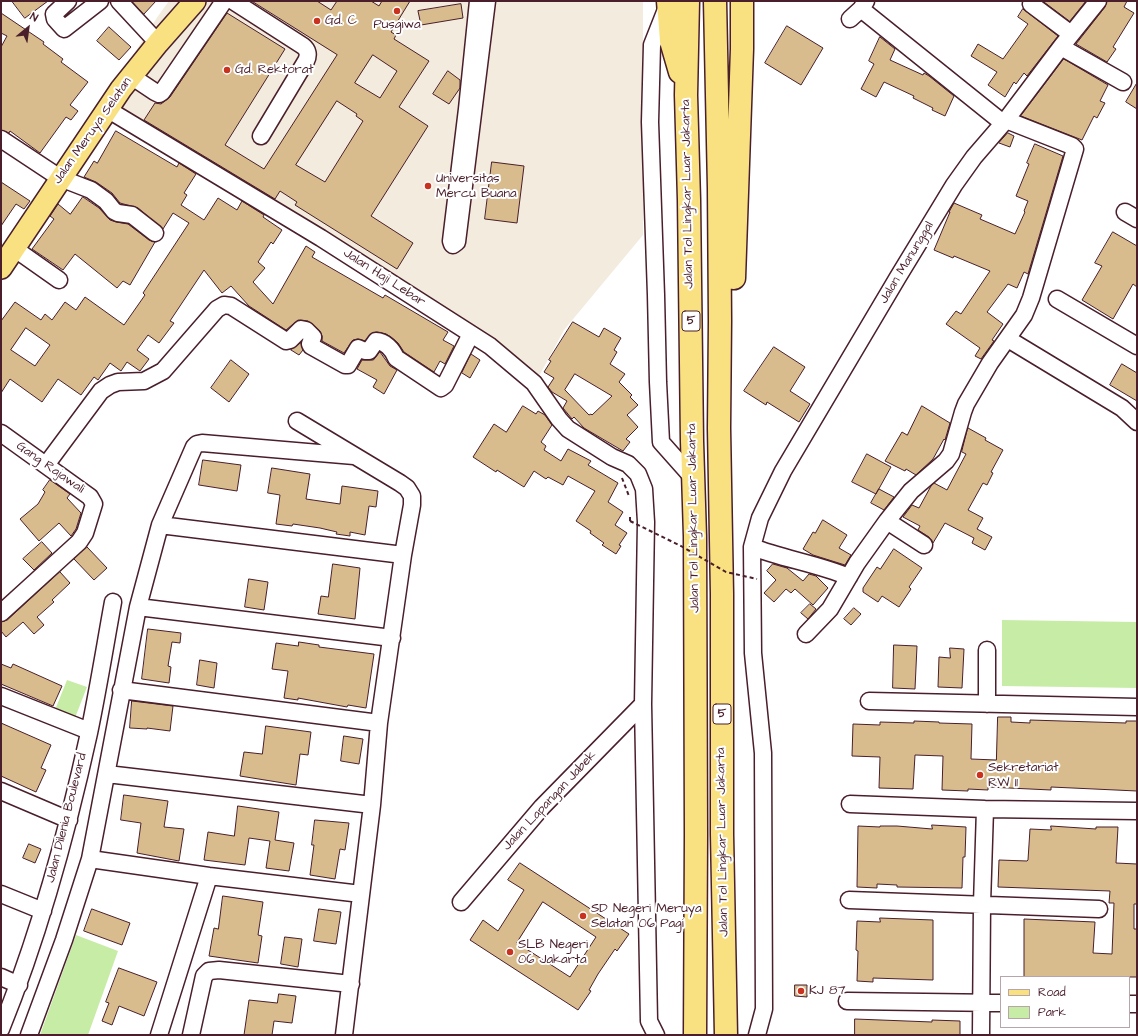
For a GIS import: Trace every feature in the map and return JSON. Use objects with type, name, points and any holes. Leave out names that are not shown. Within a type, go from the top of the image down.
[{"type":"highway","name":"Jalan Tol Lingkar Luar Jakarta","points":[[715,1],[719,188],[722,834],[726,1035]]},
{"type":"highway","points":[[720,320],[734,279],[742,49],[742,1]]},
{"type":"highway","name":"Jalan Tol Lingkar Luar Jakarta","points":[[675,2],[671,41],[686,95],[689,200],[695,536],[695,1035]]},
{"type":"main road","name":"Jalan Meruya Selatan","points":[[1,268],[107,109],[158,43],[195,1]]},
{"type":"street","points":[[68,1],[54,14],[55,19],[64,29],[100,1]]},
{"type":"street","points":[[119,1],[158,43]]},
{"type":"street","points":[[132,76],[155,92],[159,94],[162,92],[224,1]]},
{"type":"street","points":[[233,1],[304,46],[307,51],[308,57],[306,61],[261,136]]},
{"type":"street","points":[[478,1],[468,109],[451,241],[453,245],[457,242],[487,1]]},
{"type":"street","name":"Jalan Manunggal","points":[[758,1035],[764,1009],[763,753],[754,658],[752,547],[760,518],[783,471],[890,290],[958,179],[1098,1]]},
{"type":"street","points":[[675,2],[652,45],[650,122],[658,382],[661,442],[693,478]]},
{"type":"street","points":[[1031,4],[1066,40],[1123,82]]},
{"type":"street","points":[[806,634],[830,609],[857,562],[911,491],[946,461],[951,454],[966,404],[990,363],[1024,315],[1031,298],[1075,149],[1072,146],[1005,121],[859,10]]},
{"type":"street","name":"Jalan Haji Lebar","points":[[107,109],[322,238],[490,346],[534,383],[559,420],[568,429],[612,457],[628,464],[638,474],[644,489],[646,522],[643,704]]},
{"type":"street","points":[[1,139],[60,178],[91,190],[106,201],[114,211],[132,215],[155,233]]},
{"type":"street","points":[[15,249],[59,280]]},
{"type":"street","points":[[1057,299],[1137,346]]},
{"type":"street","points":[[46,465],[101,391],[118,382],[144,381],[163,371],[218,309],[224,305],[231,306],[286,341],[290,340],[301,329],[306,330],[313,337],[310,346],[345,365],[348,364],[358,348],[369,351],[376,341],[379,341],[393,350],[396,358],[441,388],[445,386],[471,334]]},
{"type":"street","points":[[1008,339],[1122,408],[1137,422]]},
{"type":"street","points":[[297,421],[400,483],[407,488],[412,496],[412,505],[403,554],[380,723],[372,805],[344,1035]]},
{"type":"street","name":"Gang Rajawali","points":[[1,433],[90,497],[94,504],[85,533],[79,542],[1,613]]},
{"type":"street","points":[[29,1035],[64,940],[90,859],[138,607],[160,525],[194,447],[197,444],[202,443],[354,456]]},
{"type":"street","points":[[887,521],[924,545]]},
{"type":"street","points":[[160,525],[403,554]]},
{"type":"street","points":[[752,547],[774,555],[831,569],[849,577]]},
{"type":"street","name":"Jalan Dilenia Boulevard","points":[[1,1029],[19,985],[69,820],[89,731],[113,602]]},
{"type":"street","points":[[138,607],[392,638]]},
{"type":"street","points":[[987,650],[987,704]]},
{"type":"street","points":[[121,690],[380,723]]},
{"type":"street","points":[[1,696],[89,731]]},
{"type":"street","points":[[869,701],[1137,707]]},
{"type":"street","points":[[643,704],[649,1021],[656,1035]]},
{"type":"street","name":"Jalan Lapangan Jabek","points":[[461,902],[542,807],[643,704]]},
{"type":"street","points":[[107,774],[372,805]]},
{"type":"street","points":[[1,791],[69,820]]},
{"type":"street","points":[[850,804],[986,809],[1137,811]]},
{"type":"street","points":[[981,1035],[982,904],[986,809]]},
{"type":"street","points":[[90,859],[210,876],[361,894]]},
{"type":"street","points":[[159,1035],[210,876]]},
{"type":"street","points":[[1,894],[42,911]]},
{"type":"street","points":[[849,900],[1099,909]]},
{"type":"street","points":[[191,1035],[204,976],[209,971],[219,970],[351,984]]},
{"type":"street","points":[[1,977],[19,985]]},
{"type":"street","points":[[847,1001],[1000,1003]]},
{"type":"path","points":[[612,457],[631,500]]},
{"type":"path","points":[[630,514],[630,521],[681,546],[726,572],[757,579]]},
{"type":"shaded area","name":"Universitas Mercu Buana","points":[[169,1],[643,1],[643,235],[564,330],[538,378],[102,104]]},
{"type":"green space","points":[[1002,620],[1137,622],[1137,688],[1002,686]]},
{"type":"green space","points":[[67,680],[87,687],[73,723],[53,715]]},
{"type":"green space","points":[[76,935],[118,951],[88,1035],[40,1035]]},
{"type":"building","points":[[12,1],[48,1],[25,18]]},
{"type":"building","points":[[132,1],[156,1],[144,14]]},
{"type":"building","points":[[252,1],[317,1],[331,10],[337,1],[371,1],[379,6],[382,1],[410,1],[391,32],[396,35],[394,39],[429,61],[399,107],[428,126],[371,216],[413,243],[397,269],[295,205],[297,202],[280,191],[275,199],[144,120],[155,103],[161,104],[170,97],[227,13],[285,49],[225,145],[264,169],[337,55]],"holes":[[[373,55],[397,71],[380,98],[355,83]],[[337,101],[357,114],[356,116],[363,121],[325,182],[296,165]]]},
{"type":"building","points":[[1043,1],[1086,1],[1070,21]]},
{"type":"building","points":[[1107,1],[1127,1],[1124,7],[1134,13],[1113,47],[1116,49],[1107,62],[1076,44],[1105,7]]},
{"type":"building","points":[[461,4],[463,18],[421,25],[418,11]]},
{"type":"building","points":[[1023,9],[1058,36],[1027,76],[1024,73],[1016,84],[1014,82],[1005,97],[988,85],[997,72],[971,56],[978,44],[1003,59],[1028,24],[1018,17]]},
{"type":"building","points":[[1,13],[44,42],[43,44],[63,59],[61,62],[88,82],[70,105],[78,111],[71,120],[66,117],[40,153],[10,131],[9,133],[1,130],[1,47],[7,36],[1,33]]},
{"type":"building","points":[[787,26],[823,48],[801,85],[765,63]]},
{"type":"building","points":[[109,27],[131,47],[119,60],[97,41]]},
{"type":"building","points":[[880,37],[895,49],[890,60],[923,75],[924,73],[954,96],[945,116],[913,98],[914,96],[884,82],[876,97],[861,89],[874,64],[869,61]]},
{"type":"building","points":[[1064,59],[1108,85],[1100,101],[1105,103],[1097,118],[1094,116],[1082,140],[1021,116]]},
{"type":"building","points":[[448,71],[460,80],[460,88],[449,104],[433,94]]},
{"type":"building","points":[[1137,83],[1137,109],[1126,102]]},
{"type":"building","points":[[116,131],[177,167],[179,163],[196,174],[184,193],[187,195],[181,205],[204,220],[218,198],[237,210],[242,201],[264,215],[263,217],[282,230],[273,244],[271,242],[258,262],[265,268],[253,282],[273,304],[306,246],[315,252],[312,257],[383,298],[385,295],[448,332],[443,340],[454,346],[445,364],[440,361],[434,372],[404,352],[398,343],[391,337],[377,332],[372,333],[365,341],[358,339],[353,340],[344,353],[322,341],[320,331],[308,321],[298,320],[286,330],[249,306],[231,286],[222,293],[204,270],[170,321],[174,323],[159,343],[148,335],[137,350],[149,359],[140,371],[127,362],[121,371],[110,363],[98,380],[94,377],[81,395],[58,379],[42,402],[10,379],[1,393],[1,321],[15,302],[41,320],[45,314],[52,320],[65,302],[76,310],[85,297],[124,325],[145,295],[143,293],[189,223],[173,213],[163,229],[138,208],[120,203],[112,193],[96,182],[84,177],[94,161],[97,163]],"holes":[[[26,328],[50,345],[35,366],[11,350]]]},
{"type":"building","points":[[1008,133],[1014,136],[1010,147],[999,143]]},
{"type":"building","points":[[1035,144],[1063,156],[1028,274],[1024,272],[1017,288],[1008,284],[987,312],[1003,324],[992,340],[994,341],[981,359],[975,356],[980,348],[946,324],[956,311],[961,314],[990,271],[954,256],[953,258],[934,250],[954,203],[982,215],[980,219],[1015,234],[1025,212],[1024,211],[1028,201],[1016,196],[1029,164],[1027,163]]},
{"type":"building","points":[[492,162],[524,166],[517,223],[485,219]]},
{"type":"building","points":[[1,182],[30,201],[24,209],[16,204],[1,226]]},
{"type":"building","points":[[83,197],[99,208],[110,220],[128,224],[149,240],[155,242],[130,285],[123,281],[117,288],[75,254],[63,270],[32,249],[54,219],[50,216],[58,204],[70,214]]},
{"type":"building","points":[[1113,232],[1137,246],[1137,287],[1133,284],[1113,319],[1082,300],[1102,266],[1095,263]]},
{"type":"building","points":[[573,322],[599,337],[604,328],[621,338],[614,350],[617,352],[610,364],[625,374],[619,382],[632,395],[630,397],[638,405],[627,415],[638,427],[626,439],[630,442],[623,451],[584,428],[574,417],[572,419],[563,408],[567,401],[552,392],[548,387],[554,378],[544,372],[551,361],[549,360]],"holes":[[[575,374],[612,396],[592,415],[589,415],[565,390]]]},
{"type":"building","points":[[301,343],[303,350],[299,355],[291,350]]},
{"type":"building","points":[[774,347],[805,367],[790,391],[810,404],[799,422],[767,402],[766,405],[744,391]]},
{"type":"building","points":[[380,352],[390,366],[397,370],[384,394],[373,387],[377,380],[357,369],[362,360],[373,360]]},
{"type":"building","points":[[471,354],[480,360],[470,378],[462,373]]},
{"type":"building","points":[[231,360],[249,374],[229,402],[211,388]]},
{"type":"building","points":[[1122,364],[1137,373],[1137,401],[1110,385]]},
{"type":"building","points":[[523,406],[536,414],[538,411],[545,415],[552,425],[541,442],[546,446],[544,450],[561,461],[568,449],[591,461],[588,465],[618,483],[608,502],[623,512],[615,525],[627,533],[619,545],[621,546],[616,554],[602,545],[604,543],[590,533],[591,531],[576,521],[595,491],[568,476],[563,485],[548,477],[546,479],[534,471],[524,487],[497,470],[496,472],[473,457],[494,424],[506,432]]},
{"type":"building","points":[[922,406],[950,423],[945,440],[944,439],[933,459],[916,475],[906,469],[905,471],[885,461],[902,432],[907,435]]},
{"type":"building","points":[[968,428],[1003,450],[991,472],[993,473],[987,485],[983,483],[968,510],[983,518],[977,529],[992,537],[985,550],[972,543],[974,538],[945,523],[933,543],[929,537],[918,530],[920,526],[903,517],[912,505],[919,508],[934,483],[947,490],[966,454],[962,452]]},
{"type":"building","points":[[867,454],[891,467],[876,494],[852,482]]},
{"type":"building","points":[[203,460],[241,465],[237,491],[199,485]]},
{"type":"building","points":[[272,468],[310,474],[306,499],[340,504],[342,486],[378,491],[376,507],[369,506],[365,535],[350,532],[350,536],[336,534],[337,532],[320,528],[293,524],[292,526],[276,524],[280,495],[268,493]]},
{"type":"building","points":[[50,480],[70,494],[67,498],[81,513],[76,529],[71,536],[59,523],[39,541],[20,519],[38,504],[45,492],[43,490]]},
{"type":"building","points":[[879,489],[894,497],[884,510],[871,503]]},
{"type":"building","points":[[823,520],[847,535],[839,548],[851,555],[845,565],[813,555],[803,549],[813,532],[815,533]]},
{"type":"building","points":[[42,542],[52,553],[34,570],[23,559]]},
{"type":"building","points":[[87,547],[107,568],[94,580],[74,559]]},
{"type":"building","points":[[894,549],[922,568],[909,587],[911,589],[899,607],[882,596],[878,602],[863,592],[863,588],[877,567],[880,569]]},
{"type":"building","points":[[333,564],[360,568],[355,619],[318,614],[321,596],[328,597]]},
{"type":"building","points":[[773,564],[787,568],[803,581],[809,574],[816,576],[828,588],[813,605],[795,589],[791,593],[786,589],[774,602],[764,593],[776,580],[767,571]]},
{"type":"building","points":[[60,572],[70,583],[52,600],[54,602],[37,617],[44,625],[34,634],[23,622],[6,637],[1,631],[1,622],[7,620]]},
{"type":"building","points":[[249,579],[268,582],[264,610],[245,607]]},
{"type":"building","points":[[810,604],[816,609],[808,619],[801,613]]},
{"type":"building","points":[[854,608],[861,614],[851,625],[844,619]]},
{"type":"building","points":[[148,629],[181,633],[180,643],[172,642],[168,666],[171,667],[169,683],[142,679]]},
{"type":"building","points":[[299,642],[319,645],[319,647],[374,654],[366,708],[348,705],[347,707],[298,698],[298,700],[284,698],[288,671],[272,669],[276,643],[298,646]]},
{"type":"building","points":[[894,645],[917,646],[915,689],[893,688]]},
{"type":"building","points":[[950,648],[964,649],[962,688],[938,687],[939,657],[950,658]]},
{"type":"building","points":[[200,660],[217,663],[214,688],[197,685]]},
{"type":"building","points":[[1,664],[11,668],[13,664],[62,686],[53,706],[1,684]]},
{"type":"building","points":[[132,701],[173,706],[170,731],[147,728],[130,728]]},
{"type":"building","points":[[998,717],[1011,717],[1011,722],[1030,723],[1030,720],[1126,723],[1126,721],[1137,721],[1137,791],[1051,787],[1051,790],[988,787],[988,790],[942,790],[943,756],[915,755],[913,789],[879,788],[880,757],[852,756],[853,724],[880,725],[880,722],[914,723],[914,721],[972,724],[971,759],[996,760]]},
{"type":"building","points":[[1,723],[51,745],[41,768],[46,770],[36,792],[1,776]]},
{"type":"building","points":[[266,726],[311,732],[308,755],[300,754],[296,785],[240,776],[244,752],[262,754]]},
{"type":"building","points":[[344,736],[363,739],[359,764],[341,761]]},
{"type":"building","points":[[124,795],[168,801],[164,827],[184,829],[179,861],[137,853],[141,823],[121,820]]},
{"type":"building","points":[[238,806],[279,812],[275,840],[294,843],[289,871],[266,868],[270,841],[249,838],[245,865],[204,860],[208,832],[234,836]]},
{"type":"building","points":[[315,820],[349,823],[345,850],[340,849],[335,879],[310,875],[314,845],[312,845]]},
{"type":"building","points":[[932,825],[966,827],[962,888],[897,887],[897,885],[877,884],[877,888],[857,887],[858,826],[897,826],[932,829]]},
{"type":"building","points":[[1051,826],[1096,829],[1096,827],[1118,827],[1116,863],[1137,864],[1137,904],[1134,904],[1134,929],[1137,929],[1137,977],[1024,976],[1024,919],[1095,922],[1093,953],[1112,954],[1114,903],[1109,903],[1110,891],[998,887],[999,860],[1027,861],[1030,829],[1051,830]]},
{"type":"building","points":[[29,844],[41,849],[35,863],[23,858]]},
{"type":"building","points":[[520,863],[629,934],[617,951],[615,949],[598,974],[589,990],[591,991],[578,1010],[470,940],[483,920],[498,931],[524,890],[508,880]],"holes":[[[543,902],[596,937],[570,977],[517,943]]]},
{"type":"building","points":[[223,896],[263,902],[258,935],[262,936],[258,963],[209,956],[214,928],[218,929]]},
{"type":"building","points":[[92,909],[130,923],[122,945],[84,931]]},
{"type":"building","points":[[319,909],[341,912],[336,944],[314,941]]},
{"type":"building","points":[[880,918],[933,920],[933,980],[873,978],[873,982],[857,981],[857,921],[880,922]]},
{"type":"building","points":[[285,937],[302,939],[298,967],[281,964]]},
{"type":"building","points":[[119,968],[157,982],[144,1016],[119,1006],[112,1025],[102,1021],[109,1003],[106,1002]]},
{"type":"building","name":"KJ 87","points":[[795,985],[807,985],[807,997],[795,996]]},
{"type":"building","points":[[279,994],[296,996],[292,1023],[274,1021],[272,1035],[244,1035],[249,1000],[277,1003]]},
{"type":"building","points":[[855,1019],[932,1022],[932,1020],[960,1021],[960,1035],[855,1035]]},
{"type":"place","name":"Pusgiwa","points":[[397,11]]},
{"type":"place","name":"Gd. C","points":[[317,21]]},
{"type":"place","name":"Gd. Rektorat","points":[[227,70]]},
{"type":"place","name":"Universitas Mercu Buana","points":[[428,186]]},
{"type":"place","name":"Sekretariat RW 11","points":[[980,775]]},
{"type":"place","name":"SD Negeri Meruya Selatan 06 Pagi","points":[[583,916]]},
{"type":"place","name":"SLB Negeri 06 Jakarta","points":[[510,952]]},
{"type":"place","name":"KJ 87","points":[[801,991]]}]
